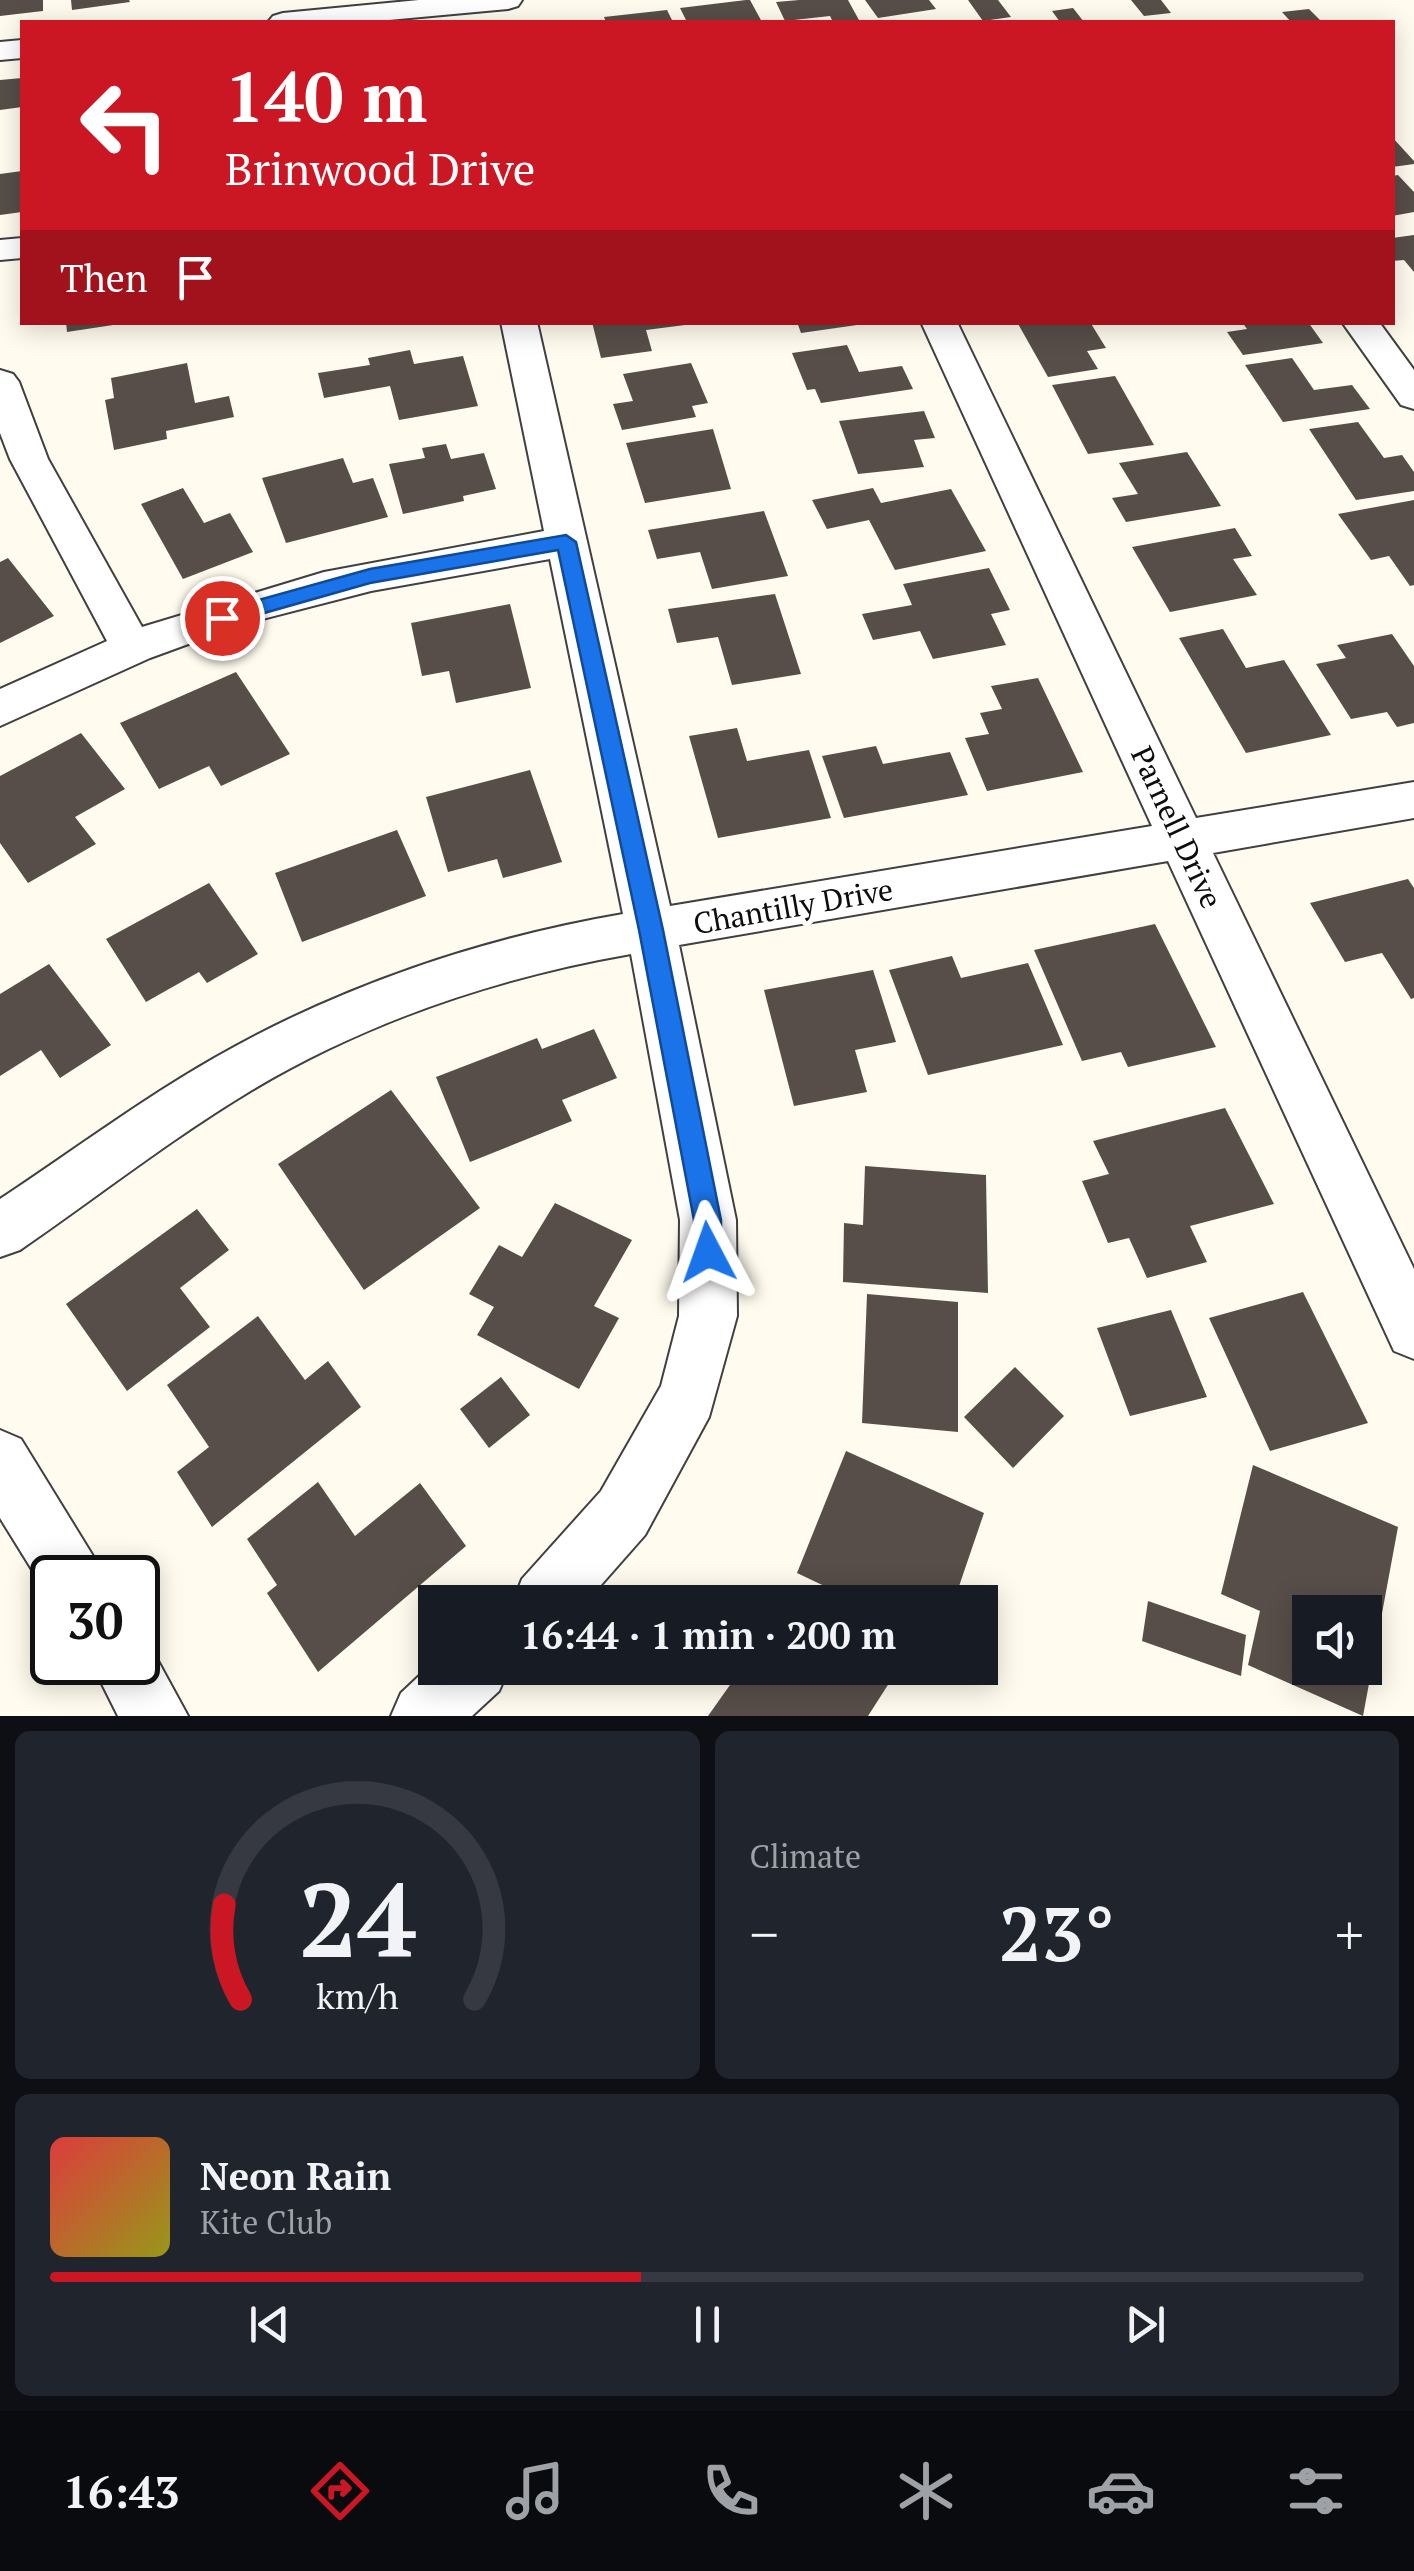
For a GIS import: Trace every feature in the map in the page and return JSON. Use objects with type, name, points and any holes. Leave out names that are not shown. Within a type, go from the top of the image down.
[{"type":"street","points":[[309,20],[450,9],[508,0]]},
{"type":"street","points":[[519,325],[651,930],[708,1220],[708,1316],[688,1396],[623,1513],[560,1585]]},
{"type":"street","name":"Parnell Drive","points":[[940,325],[1414,1332]]},
{"type":"street","points":[[1362,325],[1414,397]]},
{"type":"street","points":[[0,382],[29,459],[132,650]]},
{"type":"street","points":[[0,708],[132,650],[252,607],[370,576],[566,542]]},
{"type":"street","name":"Chantilly Drive","points":[[0,1231],[232,1074],[322,1027],[427,984],[590,940],[1414,800]]},
{"type":"street","points":[[0,1460],[57,1555]]},
{"type":"street","points":[[136,1685],[155,1716]]},
{"type":"street","points":[[424,1716],[458,1685]]},
{"type":"building","points":[[0,0],[43,0],[43,11],[0,16]]},
{"type":"building","points":[[71,0],[129,0],[130,2],[72,10]]},
{"type":"building","points":[[750,0],[761,20],[686,20],[680,8]]},
{"type":"building","points":[[848,0],[859,20],[832,20],[830,16],[785,20],[776,2]]},
{"type":"building","points":[[865,0],[929,0],[936,9],[878,18]]},
{"type":"building","points":[[968,0],[998,0],[1011,17],[990,20],[982,20]]},
{"type":"building","points":[[1131,0],[1161,0],[1171,13],[1144,16]]},
{"type":"building","points":[[1073,8],[1082,20],[1059,20],[1052,11]]},
{"type":"building","points":[[1309,9],[1320,20],[1289,20],[1282,12]]},
{"type":"building","points":[[667,10],[672,20],[605,20],[604,17]]},
{"type":"building","points":[[20,78],[20,107],[0,110],[0,80]]},
{"type":"building","points":[[1395,140],[1414,161],[1395,167]]},
{"type":"building","points":[[20,171],[20,212],[0,215],[0,174]]},
{"type":"building","points":[[1395,176],[1414,192],[1414,212],[1395,215]]},
{"type":"building","points":[[1414,235],[1414,272],[1404,260],[1395,261],[1395,238]]},
{"type":"building","points":[[66,325],[113,325],[67,332]]},
{"type":"building","points":[[593,325],[685,325],[646,330],[652,351],[601,358]]},
{"type":"building","points":[[798,325],[857,325],[801,333]]},
{"type":"building","points":[[1019,325],[1092,325],[1106,348],[1087,351],[1098,369],[1048,377]]},
{"type":"building","points":[[1244,325],[1310,325],[1323,343],[1243,355],[1227,332],[1247,329]]},
{"type":"building","points":[[847,345],[859,372],[902,366],[913,389],[821,403],[815,389],[807,390],[792,353]]},
{"type":"building","points":[[410,350],[414,364],[463,356],[478,406],[399,420],[390,386],[324,398],[318,373],[370,365],[368,358]]},
{"type":"building","points":[[1292,358],[1314,390],[1352,385],[1370,409],[1283,422],[1245,365]]},
{"type":"building","points":[[187,363],[195,403],[229,396],[234,417],[166,431],[167,439],[114,450],[105,400],[114,398],[111,378]]},
{"type":"building","points":[[691,363],[708,403],[692,406],[696,417],[622,430],[613,404],[633,401],[623,374]]},
{"type":"building","points":[[1115,376],[1154,445],[1088,454],[1052,385]]},
{"type":"building","points":[[924,411],[935,438],[914,440],[924,467],[858,474],[839,421]]},
{"type":"building","points":[[1358,422],[1384,458],[1402,455],[1414,472],[1414,491],[1356,500],[1309,429]]},
{"type":"building","points":[[713,429],[731,489],[645,503],[626,443]]},
{"type":"building","points":[[446,444],[451,459],[484,453],[496,489],[463,496],[464,501],[403,514],[389,464],[425,458],[422,448]]},
{"type":"building","points":[[1187,452],[1221,506],[1126,522],[1112,498],[1138,494],[1119,463]]},
{"type":"building","points":[[343,458],[353,483],[373,478],[388,517],[286,543],[262,478]]},
{"type":"building","points":[[183,488],[204,523],[230,513],[253,552],[183,579],[141,504]]},
{"type":"building","points":[[873,488],[881,503],[951,489],[986,551],[895,570],[869,520],[827,529],[812,500]]},
{"type":"building","points":[[1414,500],[1414,585],[1410,586],[1389,556],[1371,560],[1338,514]]},
{"type":"building","points":[[764,511],[788,576],[712,589],[700,552],[657,559],[648,530]]},
{"type":"building","points":[[1235,528],[1252,556],[1233,559],[1257,595],[1170,612],[1132,547]]},
{"type":"building","points":[[8,558],[54,616],[0,643],[0,562]]},
{"type":"building","points":[[989,568],[1010,610],[991,614],[1006,645],[933,659],[920,631],[873,640],[862,614],[912,605],[903,584]]},
{"type":"building","points":[[775,594],[801,674],[732,685],[718,637],[677,643],[668,609]]},
{"type":"building","points":[[510,604],[531,688],[456,703],[449,671],[422,676],[411,623]]},
{"type":"building","points":[[1223,629],[1246,668],[1284,660],[1331,735],[1246,753],[1179,638]]},
{"type":"building","points":[[1392,634],[1414,666],[1414,723],[1397,727],[1387,712],[1351,719],[1316,664],[1346,658],[1337,645]]},
{"type":"building","points":[[236,672],[290,754],[221,786],[209,766],[159,789],[120,723]]},
{"type":"building","points":[[1038,678],[1083,772],[987,791],[965,738],[989,734],[980,713],[1002,709],[991,686]]},
{"type":"building","points":[[737,728],[747,761],[809,750],[831,818],[718,838],[689,736]]},
{"type":"building","points":[[81,733],[125,789],[75,817],[96,844],[28,883],[0,843],[0,776]]},
{"type":"building","points":[[876,746],[883,764],[950,752],[968,795],[844,818],[822,756]]},
{"type":"building","points":[[530,770],[562,862],[503,878],[497,859],[448,872],[426,797]]},
{"type":"building","points":[[397,830],[426,896],[302,942],[275,873]]},
{"type":"building","points":[[1408,879],[1414,888],[1411,999],[1382,953],[1345,962],[1310,903]]},
{"type":"building","points":[[209,883],[258,954],[207,983],[199,972],[146,1002],[106,939]]},
{"type":"building","points":[[1155,924],[1216,1047],[1128,1067],[1121,1052],[1082,1061],[1034,950]]},
{"type":"building","points":[[952,956],[961,978],[1028,963],[1063,1045],[928,1075],[889,970]]},
{"type":"building","points":[[49,964],[111,1045],[60,1078],[41,1050],[0,1076],[0,994]]},
{"type":"building","points":[[873,970],[896,1042],[855,1050],[867,1092],[794,1106],[764,990]]},
{"type":"building","points":[[594,1029],[617,1078],[562,1100],[572,1121],[470,1162],[436,1077],[537,1038],[542,1049]]},
{"type":"building","points":[[391,1090],[480,1208],[364,1290],[278,1164]]},
{"type":"building","points":[[1225,1108],[1274,1204],[1190,1226],[1207,1262],[1147,1278],[1129,1238],[1108,1243],[1082,1181],[1109,1174],[1093,1141]]},
{"type":"building","points":[[865,1166],[986,1175],[988,1293],[843,1282],[844,1223],[863,1225]]},
{"type":"building","points":[[555,1203],[632,1240],[594,1306],[619,1318],[579,1389],[477,1335],[494,1307],[469,1294],[499,1245],[522,1257]]},
{"type":"building","points":[[197,1209],[229,1250],[180,1288],[210,1327],[127,1391],[66,1304]]},
{"type":"building","points":[[1303,1292],[1368,1423],[1270,1451],[1209,1318]]},
{"type":"building","points":[[867,1294],[958,1302],[958,1432],[862,1423]]},
{"type":"building","points":[[1171,1310],[1207,1397],[1130,1416],[1097,1328]]},
{"type":"building","points":[[258,1316],[305,1380],[328,1361],[361,1407],[212,1527],[177,1472],[209,1447],[167,1385]]},
{"type":"building","points":[[1015,1367],[1064,1416],[1013,1468],[964,1417]]},
{"type":"building","points":[[501,1377],[530,1415],[489,1448],[460,1409]]},
{"type":"building","points":[[846,1451],[984,1513],[959,1585],[822,1585],[797,1573]]},
{"type":"building","points":[[1253,1465],[1398,1527],[1382,1613],[1382,1595],[1292,1595],[1292,1685],[1248,1665],[1260,1611],[1221,1594]]},
{"type":"building","points":[[318,1482],[355,1536],[420,1483],[466,1546],[318,1672],[267,1593],[277,1585],[247,1539]]},
{"type":"building","points":[[1148,1601],[1246,1635],[1241,1676],[1142,1641]]},
{"type":"building","points":[[730,1685],[888,1685],[868,1716],[708,1716]]},
{"type":"building","points":[[1293,1685],[1369,1685],[1363,1716]]},
{"type":"route","points":[[222,618],[370,576],[566,542],[651,930],[708,1220],[708,1252]]}]
